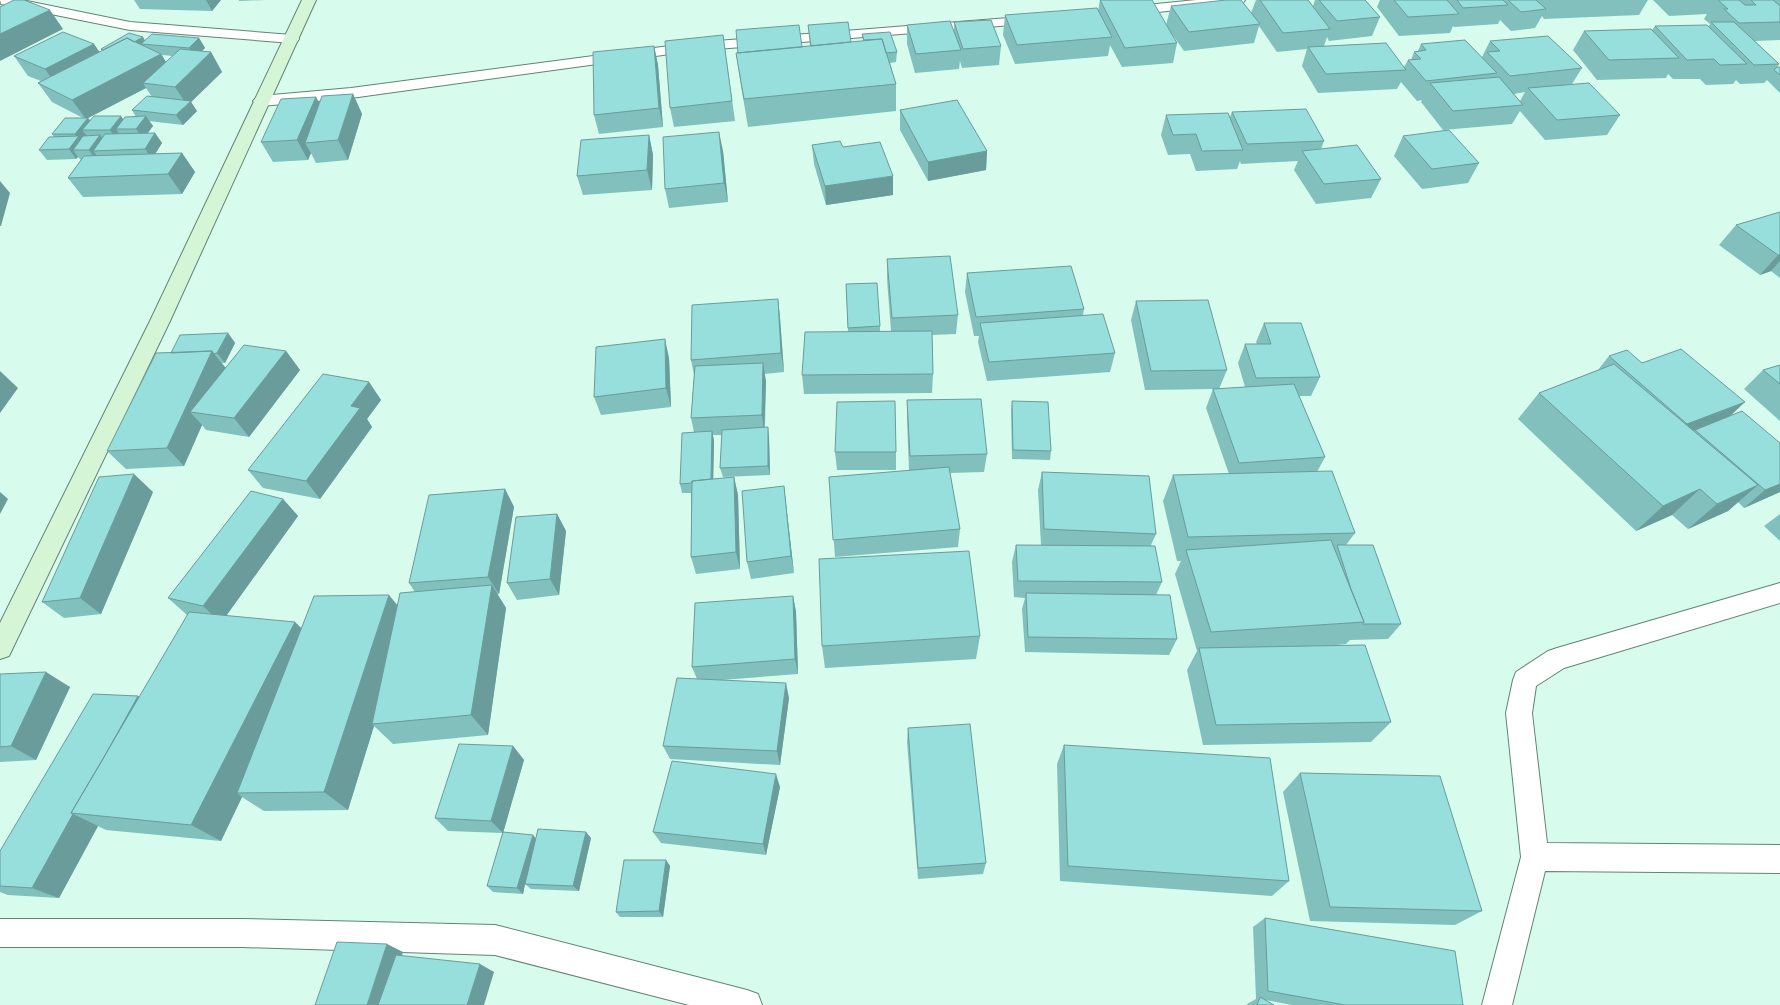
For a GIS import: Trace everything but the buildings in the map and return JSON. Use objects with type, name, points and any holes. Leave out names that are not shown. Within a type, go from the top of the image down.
[{"type":"street","points":[[1,0],[130,26],[292,39]]},
{"type":"street","points":[[0,648],[160,321],[309,0]]},
{"type":"street","points":[[1115,12],[1238,0]]},
{"type":"street","points":[[261,101],[351,93],[692,47],[1045,18]]},
{"type":"street","points":[[1497,1005],[1535,857],[1519,713],[1525,680],[1557,659],[1780,593]]},
{"type":"street","points":[[1535,857],[1780,859]]},
{"type":"street","points":[[0,933],[244,933],[495,940],[747,1005]]}]
